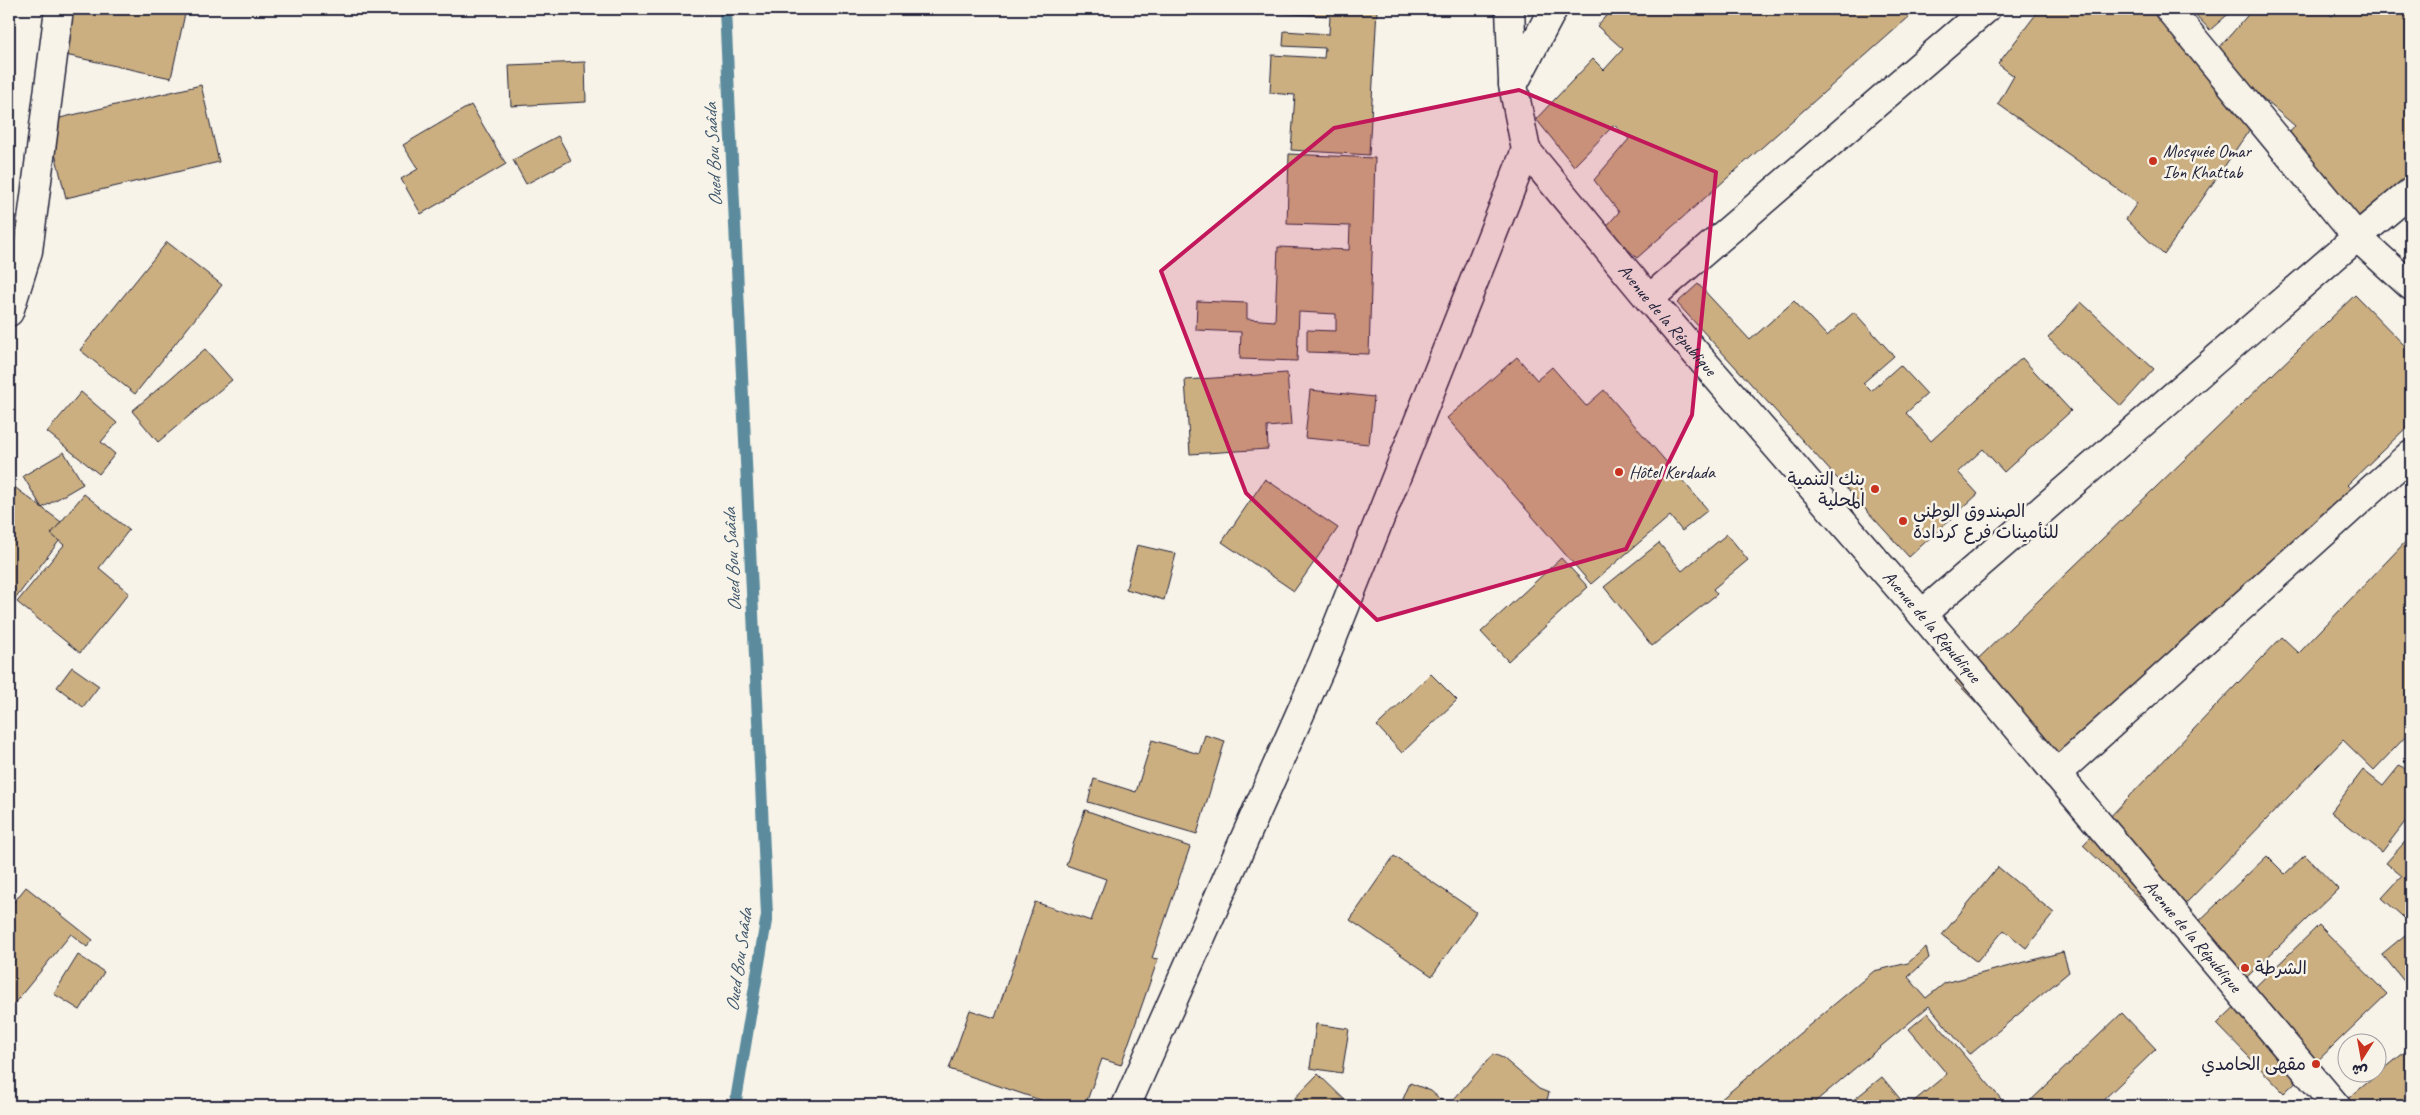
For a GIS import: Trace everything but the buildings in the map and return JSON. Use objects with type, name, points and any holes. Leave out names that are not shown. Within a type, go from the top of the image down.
[{"type":"street","points":[[9,312],[28,251],[59,9]]},
{"type":"street","points":[[1126,1106],[1323,662],[1526,150],[1513,85],[1510,9]]},
{"type":"street","points":[[1513,85],[1553,9]]},
{"type":"street","points":[[1649,299],[1986,9]]},
{"type":"street","points":[[2169,9],[2357,237],[2411,286]]},
{"type":"street","name":"Avenue de la République","points":[[1526,150],[1649,299],[1922,614],[2336,1106]]},
{"type":"street","points":[[1922,614],[2411,192]]},
{"type":"street","points":[[2056,774],[2411,454]]},
{"type":"highlighted area","points":[[1519,90],[1716,172],[1692,415],[1626,549],[1377,620],[1246,493],[1161,271],[1334,128]]},
{"type":"waterway","name":"Oued Bou Saâda","points":[[725,9],[767,915],[735,1106]]},
{"type":"place","name":"Mosquée Omar Ibn Khattab","points":[[2153,161]]},
{"type":"place","name":"Hôtel Kerdada","points":[[1619,472]]},
{"type":"place","name":"بنك التنمية المحلية","points":[[1875,489]]},
{"type":"place","name":"الصندوق الوطني للنأمينات فرع كردادة","points":[[1903,521]]},
{"type":"place","name":"الشرطة","points":[[2245,968]]},
{"type":"place","name":"مقهى الحامدي","points":[[2316,1064]]}]
